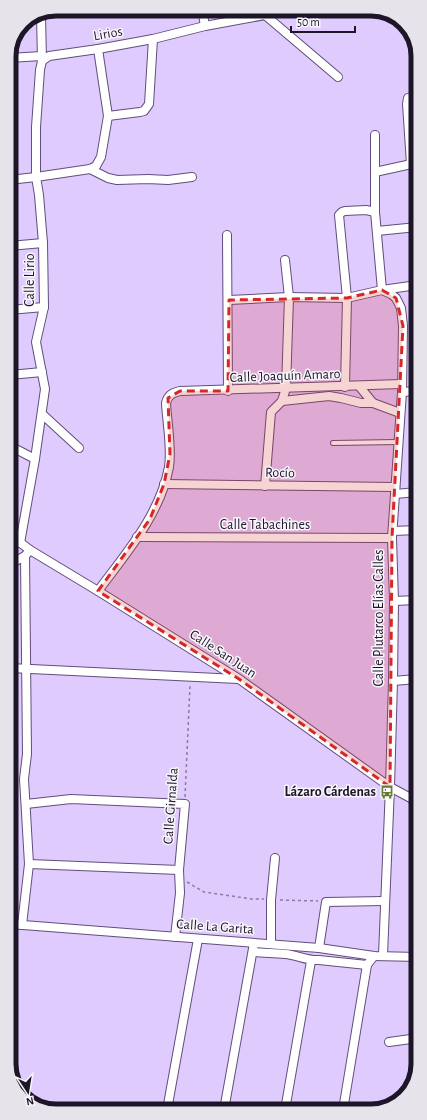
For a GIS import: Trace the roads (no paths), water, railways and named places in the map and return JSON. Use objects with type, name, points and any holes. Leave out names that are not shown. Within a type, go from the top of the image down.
[{"type":"street","points":[[203,16],[204,26]]},
{"type":"street","name":"Lirios","points":[[16,58],[42,59],[49,56],[153,39],[252,16]]},
{"type":"street","points":[[270,16],[338,77]]},
{"type":"street","name":"Calle Lirio","points":[[20,543],[35,459],[45,390],[36,342],[44,307],[43,243],[36,177],[36,127],[42,59],[41,19]]},
{"type":"street","points":[[108,116],[144,111],[149,104],[153,39]]},
{"type":"street","points":[[16,179],[90,168],[96,166],[99,162],[108,116],[98,49]]},
{"type":"street","points":[[411,97],[408,98],[407,104],[411,138]]},
{"type":"street","points":[[375,135],[375,212],[382,290]]},
{"type":"street","points":[[375,172],[411,164]]},
{"type":"street","points":[[90,168],[108,178],[117,180],[168,180],[192,177]]},
{"type":"street","points":[[344,387],[347,298],[340,230],[340,213],[345,211],[366,210],[375,212]]},
{"type":"street","points":[[377,231],[411,228]]},
{"type":"street","points":[[227,235],[229,300],[228,391]]},
{"type":"street","points":[[16,245],[43,243]]},
{"type":"street","points":[[265,486],[271,412],[282,401],[286,388],[289,297],[285,260]]},
{"type":"street","points":[[229,300],[289,297],[347,298],[382,290],[411,286]]},
{"type":"street","name":"Calle Plutarco Elías Calles","points":[[379,956],[385,901],[390,788],[394,601],[392,535],[400,413],[403,326],[401,308],[396,298],[382,290]]},
{"type":"street","points":[[16,309],[44,307]]},
{"type":"street","points":[[16,374],[42,372]]},
{"type":"street","points":[[359,386],[373,403]]},
{"type":"street","name":"Calle Joaquín Amaro","points":[[164,484],[169,467],[170,454],[166,403],[171,394],[180,391],[228,391],[359,386],[411,389]]},
{"type":"street","points":[[282,401],[329,396],[361,403],[373,403],[400,413]]},
{"type":"street","points":[[42,414],[80,448]]},
{"type":"street","points":[[16,449],[35,459]]},
{"type":"street","points":[[98,591],[150,519],[164,484]]},
{"type":"street","name":"Rocío","points":[[164,484],[411,492]]},
{"type":"street","name":"Calle Tabachines","points":[[137,537],[392,535],[411,531]]},
{"type":"street","name":"Calle San Juan","points":[[16,540],[27,553],[98,591],[238,679],[390,788],[411,798]]},
{"type":"street","points":[[16,560],[27,553]]},
{"type":"street","points":[[22,925],[28,864],[24,779],[27,754],[27,553]]},
{"type":"street","points":[[394,601],[411,600]]},
{"type":"street","points":[[16,668],[238,679]]},
{"type":"street","points":[[393,681],[411,680]]},
{"type":"street","name":"Calle Girnalda","points":[[26,804],[71,799],[185,804],[180,893],[174,937]]},
{"type":"street","points":[[271,944],[271,900],[275,858]]},
{"type":"street","points":[[28,864],[180,874]]},
{"type":"street","points":[[319,948],[326,902],[385,901]]},
{"type":"street","name":"Calle La Garita","points":[[16,924],[319,948],[379,956],[411,957]]},
{"type":"street","points":[[168,1104],[198,939]]},
{"type":"street","points":[[225,1104],[254,943]]},
{"type":"street","name":"Calle La Garita","points":[[253,952],[284,954],[305,958],[311,961],[319,960],[367,965]]},
{"type":"street","points":[[344,1104],[367,965],[379,956]]},
{"type":"street","points":[[286,1104],[311,961]]},
{"type":"street","points":[[389,1042],[411,1039]]},
{"type":"lane","points":[[333,442],[398,442]]},
{"type":"place","name":"Lázaro Cárdenas","points":[[387,792]]}]
